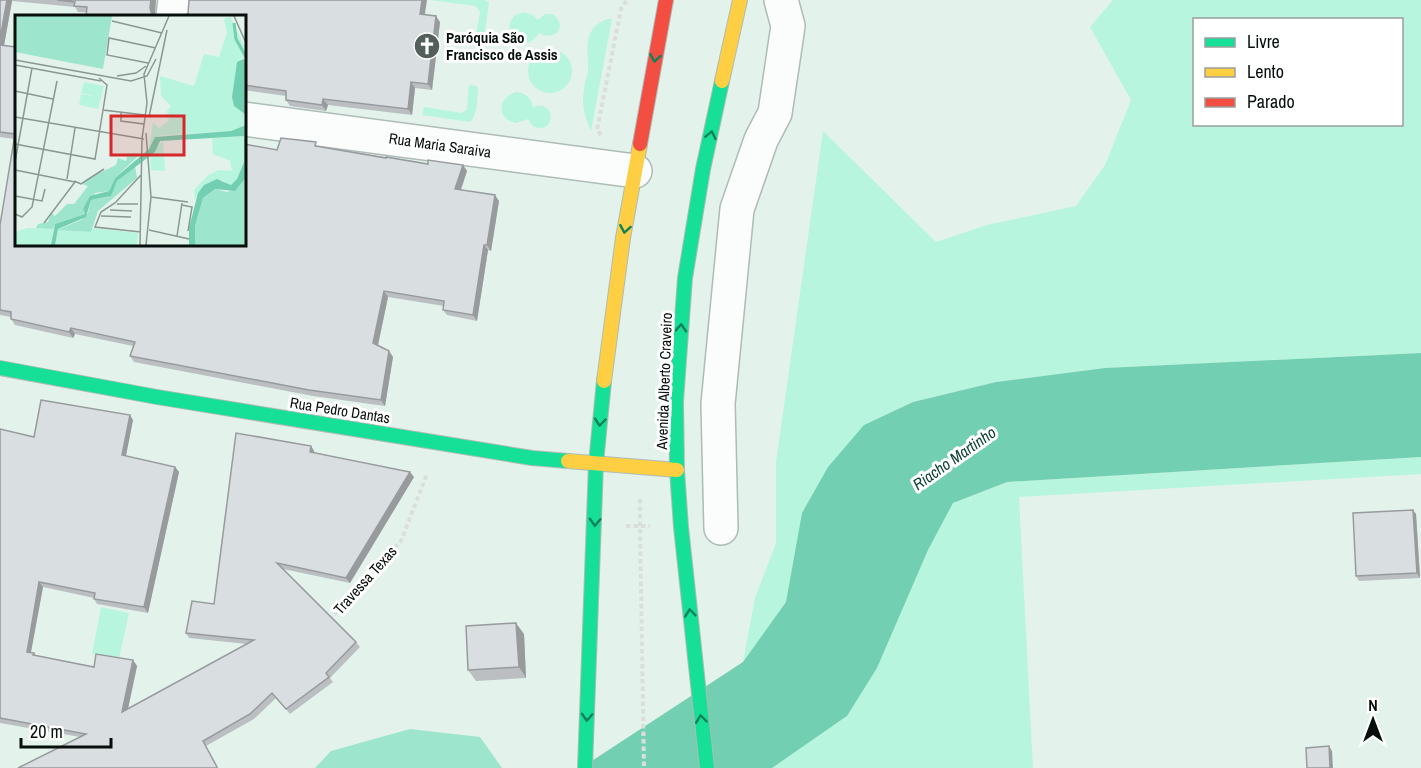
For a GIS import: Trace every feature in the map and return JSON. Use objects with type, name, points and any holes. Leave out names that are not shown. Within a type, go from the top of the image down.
[{"type":"main road","points":[[585,762],[596,463],[601,407],[623,238],[666,0]]},
{"type":"main road","name":"Avenida Alberto Craveiro","points":[[707,768],[681,527],[676,401],[685,278],[704,169],[740,0]]},
{"type":"main road","name":"Rua Pedro Dantas","points":[[0,368],[157,397],[520,456],[677,470]]},
{"type":"street","points":[[173,15],[175,0]]},
{"type":"street","points":[[721,528],[718,404],[737,209],[761,140],[775,113],[788,26],[781,0]]},
{"type":"street","name":"Rua Maria Saraiva","points":[[246,119],[636,171]]},
{"type":"path","points":[[602,136],[597,130],[621,9],[627,0]]},
{"type":"path","name":"Travessa Texas","points":[[326,624],[401,541],[429,470]]},
{"type":"path","points":[[626,526],[653,526]]},
{"type":"path","points":[[642,716],[644,768]]},
{"type":"shaded area","points":[[430,0],[485,0],[489,2],[485,33],[476,35],[480,12],[476,6]]},
{"type":"shaded area","points":[[1113,0],[1421,0],[1421,353],[1105,368],[996,382],[913,402],[864,425],[786,602],[743,662],[755,598],[776,543],[776,462],[823,131],[936,242],[987,225],[1076,206],[1105,165],[1131,100],[1090,27]]},
{"type":"shaded area","points":[[523,12],[533,15],[538,20],[545,14],[553,14],[560,23],[560,28],[550,36],[539,33],[527,43],[516,41],[509,31],[510,24],[514,16]]},
{"type":"shaded area","points":[[607,19],[612,19],[591,131],[583,106],[584,85],[588,71],[588,43],[593,29]]},
{"type":"shaded area","points":[[550,49],[559,50],[566,55],[571,62],[571,80],[566,87],[559,92],[550,93],[541,92],[534,87],[529,80],[528,71],[529,62],[534,55],[541,50]]},
{"type":"shaded area","points":[[469,85],[478,88],[476,111],[470,122],[422,115],[424,107],[462,113],[467,109]]},
{"type":"shaded area","points":[[516,92],[527,96],[533,107],[546,107],[551,115],[545,127],[535,127],[528,119],[516,123],[505,117],[502,113],[502,103]]},
{"type":"shaded area","points":[[1421,457],[1421,474],[1019,497],[1033,768],[772,768],[847,716],[877,668],[928,550],[953,503],[1007,482]]},
{"type":"shaded area","points":[[101,607],[129,613],[119,659],[92,654]]},
{"type":"shaded area","points":[[410,729],[480,737],[502,768],[315,768],[331,751]]},
{"type":"water","name":"Riacho Martinho","points":[[1421,353],[1421,457],[1007,482],[953,503],[928,550],[877,668],[847,716],[772,768],[581,768],[743,662],[786,602],[802,513],[828,467],[864,425],[913,402],[996,382],[1105,368]]},
{"type":"building","points":[[0,0],[7,0],[0,39]]},
{"type":"building","points":[[57,0],[151,0],[152,15],[86,15],[87,7],[74,6],[75,2]]},
{"type":"building","points":[[189,0],[422,0],[420,14],[436,16],[428,84],[411,82],[408,109],[323,99],[322,105],[286,100],[286,91],[246,85],[246,15],[187,15]]},
{"type":"building","points":[[0,45],[15,47],[15,134],[0,132]]},
{"type":"building","points":[[15,134],[15,246],[246,246],[246,144],[277,150],[281,138],[316,142],[315,146],[386,158],[428,164],[428,160],[463,165],[455,189],[495,195],[487,245],[484,245],[473,315],[443,310],[444,301],[384,291],[373,343],[389,351],[381,400],[309,390],[130,356],[135,342],[71,328],[69,332],[11,319],[11,312],[0,310],[0,225]]},
{"type":"building","points":[[41,400],[130,415],[122,455],[175,467],[144,607],[94,599],[95,593],[39,582],[27,652],[94,667],[96,654],[133,660],[122,712],[254,640],[186,633],[192,601],[214,604],[236,433],[311,446],[310,452],[410,472],[346,578],[277,563],[356,642],[326,673],[329,677],[286,709],[272,693],[250,714],[203,741],[216,768],[18,768],[86,734],[0,718],[0,429],[34,437]]},
{"type":"building","points":[[1413,510],[1417,573],[1356,576],[1353,513]]},
{"type":"building","points":[[516,623],[519,667],[468,670],[466,626]]},
{"type":"building","points":[[1329,746],[1330,768],[1307,768],[1306,748]]},
{"type":"traffic: fast","points":[[707,768],[681,527],[676,401],[685,278],[703,169],[722,81]]},
{"type":"traffic: fast","points":[[0,368],[157,397],[532,458],[568,461]]},
{"type":"traffic: fast","points":[[585,768],[596,463],[604,381]]},
{"type":"traffic: slow","points":[[722,81],[740,0]]},
{"type":"traffic: slow","points":[[604,381],[623,238],[640,144]]},
{"type":"traffic: slow","points":[[568,461],[677,470]]},
{"type":"traffic: jam","points":[[640,144],[666,0]]},
{"type":"place","name":"Paróquia São Francisco de Assis","points":[[427,46]]}]
